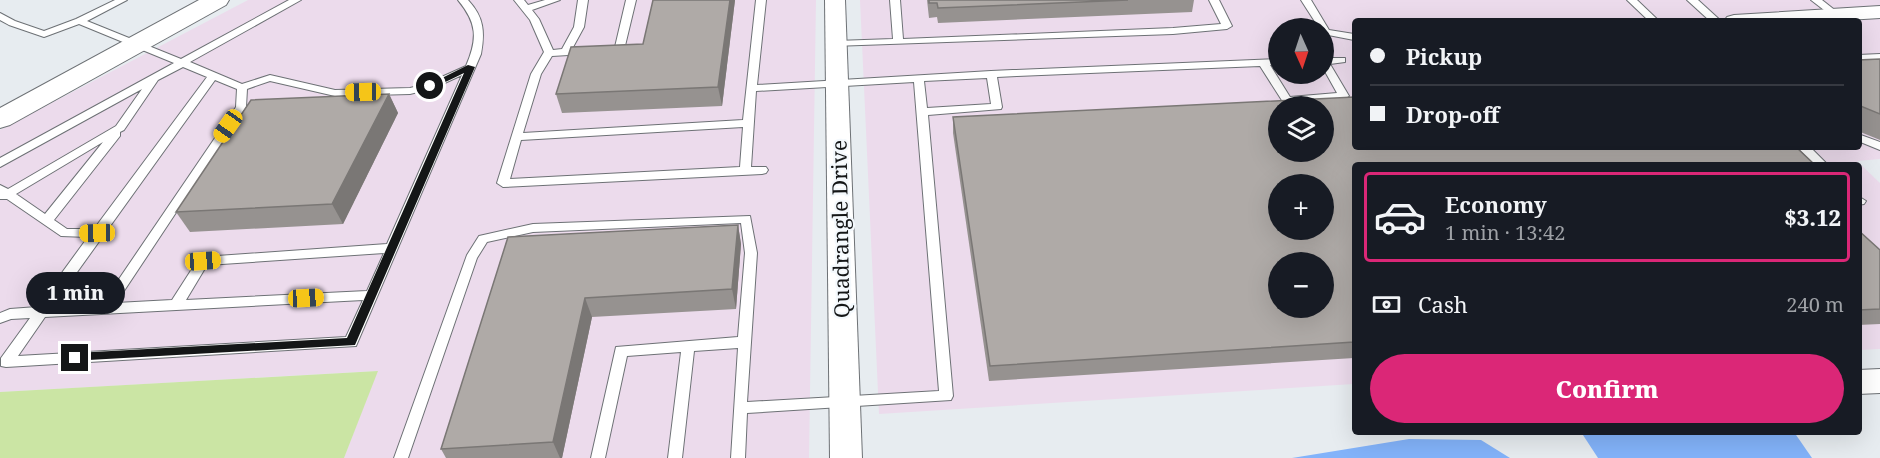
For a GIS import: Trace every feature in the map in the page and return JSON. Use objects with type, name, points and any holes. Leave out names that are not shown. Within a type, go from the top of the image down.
[{"type":"street","points":[[0,119],[190,0]]},
{"type":"street","points":[[0,100],[217,0]]},
{"type":"street","name":"Quadrangle Drive","points":[[835,0],[846,458]]},
{"type":"street","points":[[1767,18],[1822,13],[1880,12]]},
{"type":"street","points":[[1862,382],[1880,381]]},
{"type":"lane","points":[[0,16],[12,23],[44,34],[79,21],[122,0]]},
{"type":"lane","points":[[0,163],[296,0]]},
{"type":"lane","points":[[213,76],[97,233],[6,362],[351,342],[471,67],[481,30],[473,10],[463,0]]},
{"type":"lane","points":[[548,53],[534,19],[523,4],[555,0]]},
{"type":"lane","points":[[565,52],[579,27],[583,0]]},
{"type":"lane","points":[[548,53],[619,50],[631,0]]},
{"type":"lane","points":[[745,171],[761,0]]},
{"type":"lane","points":[[894,0],[898,41]]},
{"type":"lane","points":[[836,44],[1173,31],[1227,26],[1215,0]]},
{"type":"lane","points":[[1306,0],[1326,32],[1352,37]]},
{"type":"lane","points":[[1632,0],[1651,18]]},
{"type":"lane","points":[[1692,0],[1713,18]]},
{"type":"lane","points":[[79,21],[242,87],[270,78],[335,93],[410,90],[430,86],[471,67]]},
{"type":"lane","points":[[548,53],[536,74],[503,183],[762,170]]},
{"type":"lane","points":[[1334,60],[1341,60]]},
{"type":"lane","points":[[1263,63],[1268,71]]},
{"type":"lane","points":[[752,88],[991,74],[1268,63]]},
{"type":"lane","points":[[922,112],[998,107],[991,74]]},
{"type":"lane","points":[[47,220],[120,128],[155,78]]},
{"type":"lane","points":[[740,408],[946,396],[919,78]]},
{"type":"lane","points":[[1277,84],[1287,100],[1344,96],[1334,79]]},
{"type":"lane","points":[[106,308],[241,107],[242,87]]},
{"type":"lane","points":[[518,137],[749,123]]},
{"type":"lane","points":[[97,233],[65,233],[3,194],[120,128]]},
{"type":"lane","points":[[1862,139],[1880,146]]},
{"type":"lane","points":[[1806,150],[1819,162]]},
{"type":"lane","points":[[401,458],[471,258],[483,239],[533,228],[746,219],[752,253],[738,458]]},
{"type":"lane","points":[[176,305],[203,261],[392,248]]},
{"type":"lane","points":[[0,318],[10,314],[106,308],[372,295]]},
{"type":"lane","points":[[598,458],[621,351],[746,342]]},
{"type":"lane","points":[[675,458],[688,347]]},
{"type":"shaded area","points":[[248,0],[816,0],[809,458],[344,458],[377,371],[0,392],[0,130]]},
{"type":"shaded area","points":[[860,0],[1880,0],[1880,159],[1858,162],[1352,162],[1352,384],[879,414]]},
{"type":"shaded area","points":[[1862,166],[1880,183],[1880,349],[1862,350]]},
{"type":"green space","points":[[378,371],[344,458],[0,458],[0,392]]},
{"type":"water","points":[[1583,435],[1796,435],[1812,458],[1598,458]]},
{"type":"water","points":[[1409,439],[1481,440],[1510,458],[1292,458]]},
{"type":"building","points":[[653,0],[730,0],[718,87],[556,94],[571,47],[643,44]]},
{"type":"building","points":[[929,0],[1128,0],[938,8],[937,3],[929,3]]},
{"type":"building","points":[[1880,59],[1880,114],[1862,107],[1862,60]]},
{"type":"building","points":[[389,94],[332,204],[176,212],[251,100]]},
{"type":"building","points":[[1352,97],[1352,150],[1799,150],[1812,162],[1352,162],[1352,342],[990,366],[953,117],[1268,101],[1268,162],[1334,162],[1334,98]]},
{"type":"building","points":[[738,225],[732,289],[585,298],[553,442],[441,449],[508,237]]},
{"type":"building","points":[[1862,234],[1880,250],[1880,309],[1862,310]]},
{"type":"route","points":[[75,358],[351,342],[471,67],[430,86]]}]
